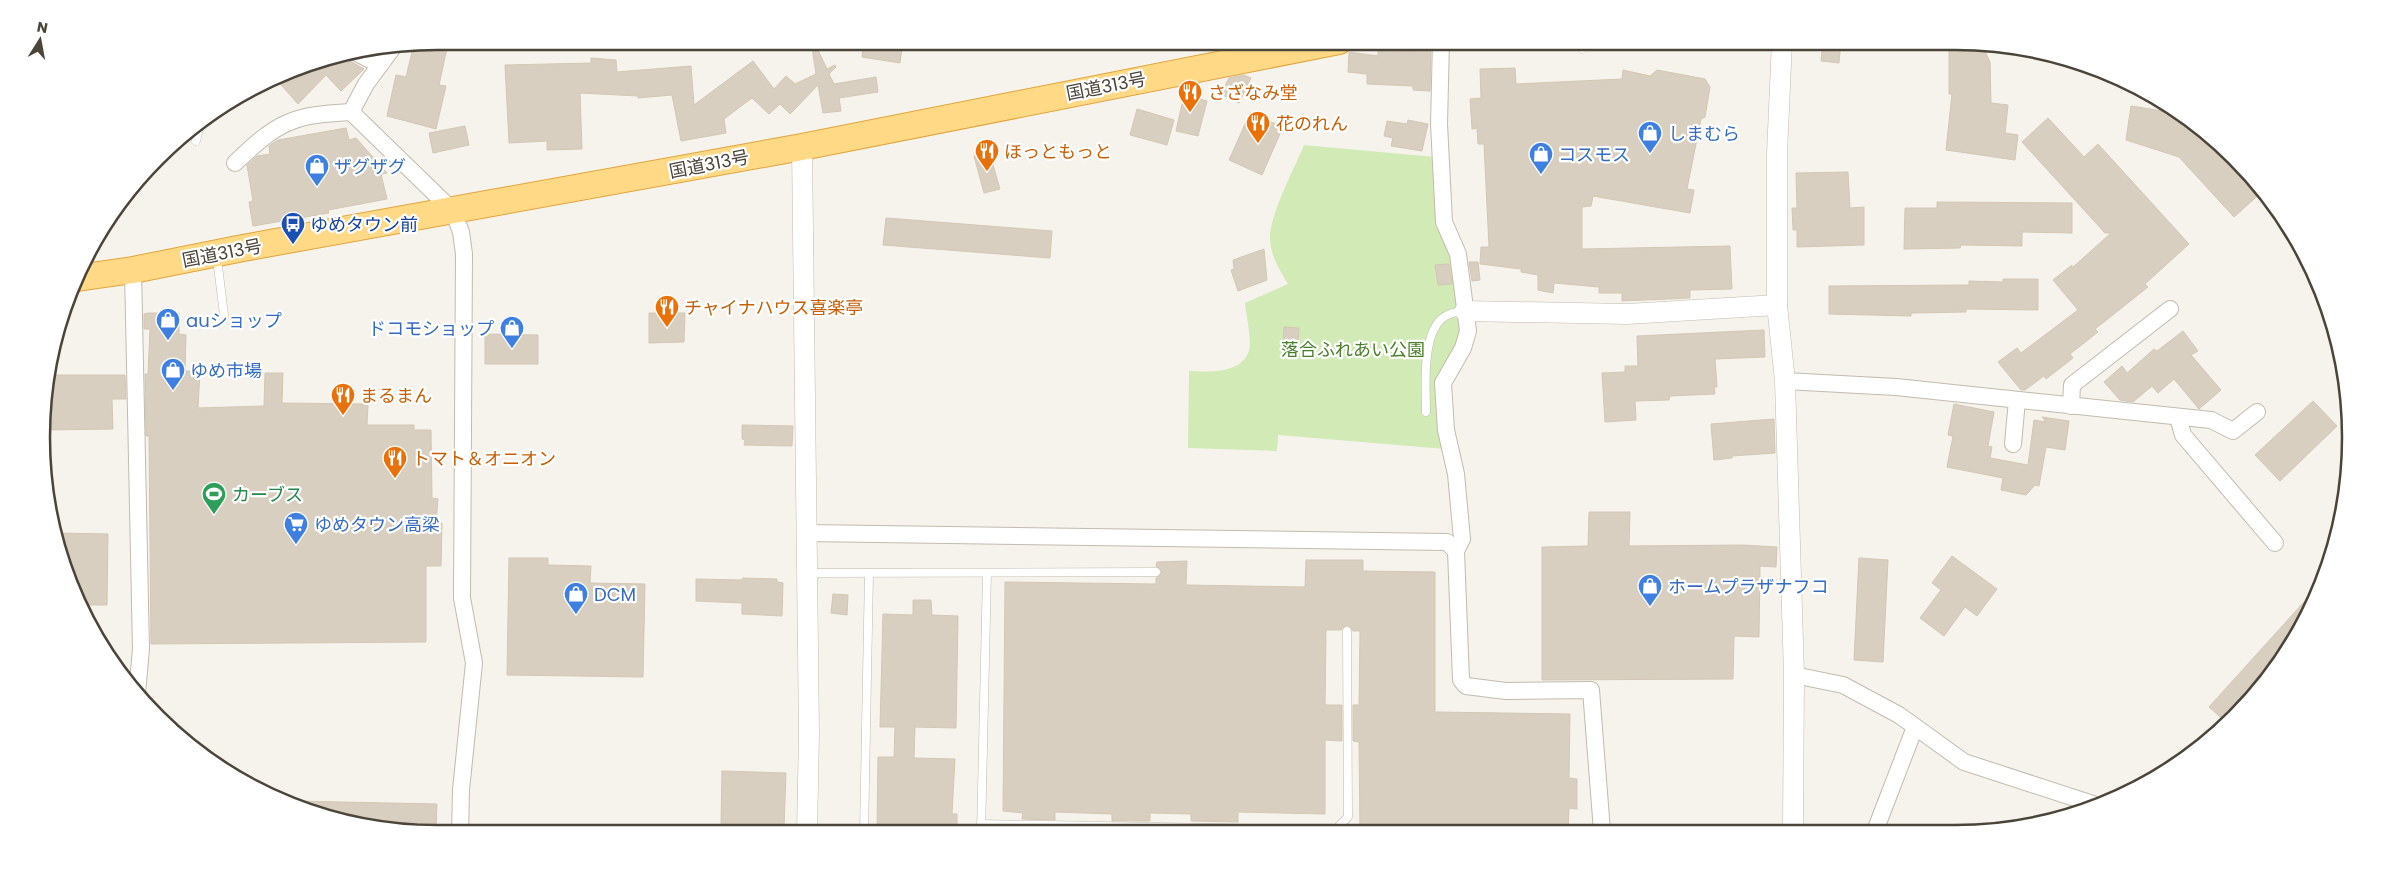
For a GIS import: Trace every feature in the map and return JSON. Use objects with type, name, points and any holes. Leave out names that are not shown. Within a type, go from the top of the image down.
[{"type":"highway","name":"国道313号","points":[[85,277],[133,270],[216,253],[453,212],[802,146],[1287,50]]},
{"type":"street","points":[[1441,50],[1439,124],[1444,222],[1458,254],[1468,331],[1463,348],[1443,383],[1446,430],[1456,474],[1462,539],[1456,551],[1461,680],[1466,686],[1506,691],[1591,690],[1602,825]]},
{"type":"street","points":[[1782,50],[1777,154],[1777,305],[1784,381],[1794,675],[1793,825]]},
{"type":"street","points":[[351,112],[366,84],[389,53]]},
{"type":"street","points":[[364,57],[380,65]]},
{"type":"street","points":[[234,163],[262,137],[285,122],[314,114],[351,112],[453,212],[461,232],[464,254],[462,598],[474,663],[461,790],[460,825]]},
{"type":"street","points":[[802,146],[809,734],[807,825]]},
{"type":"street","points":[[133,270],[141,649],[136,680]]},
{"type":"street","points":[[1465,311],[1627,314],[1777,305]]},
{"type":"street","points":[[2071,406],[2072,385],[2170,309]]},
{"type":"street","points":[[1784,381],[1896,387],[2211,420],[2233,431],[2257,412]]},
{"type":"street","points":[[2013,444],[2017,400]]},
{"type":"street","points":[[2178,417],[2183,435],[2275,543]]},
{"type":"street","points":[[806,533],[1446,542],[1456,551]]},
{"type":"street","points":[[1794,675],[1843,685],[1899,715],[1964,762],[2086,802]]},
{"type":"street","points":[[1877,825],[1915,727]]},
{"type":"lane","points":[[196,140],[198,133]]},
{"type":"lane","points":[[216,253],[224,315]]},
{"type":"lane","points":[[1426,412],[1427,347],[1434,328],[1448,314],[1465,311]]},
{"type":"lane","points":[[807,573],[1156,572]]},
{"type":"lane","points":[[864,825],[869,573]]},
{"type":"lane","points":[[981,825],[988,573]]},
{"type":"lane","points":[[1339,825],[1348,817],[1347,631]]},
{"type":"green space","name":"落合ふれあい公園","points":[[1304,145],[1435,157],[1462,326],[1459,345],[1440,378],[1445,449],[1278,435],[1277,451],[1188,448],[1189,371],[1224,370],[1232,368],[1245,359],[1250,347],[1245,303],[1288,284],[1273,256],[1270,244],[1271,227],[1278,204]]},
{"type":"building","points":[[447,50],[439,85],[446,86],[436,129],[387,116],[396,75],[406,77],[412,51]]},
{"type":"building","points":[[812,50],[818,50],[827,69],[835,65],[836,67],[829,74],[834,84],[876,77],[878,92],[839,98],[841,111],[823,113],[818,85],[790,114],[780,104],[769,114],[752,98],[724,119],[726,133],[681,141],[672,95],[638,98],[638,96],[580,93],[582,149],[547,150],[547,141],[509,143],[505,65],[591,63],[591,58],[616,60],[617,72],[691,66],[694,105],[753,61],[774,89],[786,76],[795,84],[816,74]]},
{"type":"building","points":[[863,50],[902,50],[900,63],[862,57]]},
{"type":"building","points":[[1378,50],[1431,50],[1430,91],[1413,90],[1413,86],[1367,84],[1367,74],[1348,72],[1349,52],[1378,56]]},
{"type":"building","points":[[1822,50],[1840,50],[1839,63],[1821,61]]},
{"type":"building","points":[[1949,50],[1985,51],[1990,62],[1991,103],[2008,105],[2005,133],[2018,135],[2015,160],[1946,150],[1952,94],[1949,94]]},
{"type":"building","points":[[346,61],[348,63],[350,61],[364,69],[341,91],[326,75],[298,104],[280,83]]},
{"type":"building","points":[[1515,68],[1516,84],[1622,79],[1623,70],[1650,76],[1657,70],[1705,79],[1710,87],[1705,117],[1701,119],[1687,189],[1694,190],[1690,213],[1593,196],[1591,206],[1582,207],[1582,249],[1730,246],[1732,289],[1690,290],[1690,298],[1622,301],[1622,293],[1599,293],[1599,287],[1554,283],[1553,293],[1538,290],[1538,275],[1521,272],[1521,269],[1480,264],[1481,247],[1489,247],[1484,144],[1478,144],[1477,128],[1472,129],[1470,99],[1481,98],[1480,69]]},
{"type":"building","points":[[1244,75],[1251,78],[1239,103],[1221,94],[1229,78]]},
{"type":"building","points":[[1184,95],[1207,101],[1198,136],[1176,131]]},
{"type":"building","points":[[2131,106],[2163,111],[2190,130],[2229,163],[2257,196],[2234,217],[2179,157],[2126,140]]},
{"type":"building","points":[[1137,109],[1174,120],[1167,145],[1130,135]]},
{"type":"building","points":[[1250,113],[1283,127],[1262,175],[1229,160]]},
{"type":"building","points":[[2048,118],[2084,157],[2098,144],[2189,244],[2145,284],[2148,287],[2095,329],[2098,332],[2070,354],[2073,358],[2046,379],[2044,376],[2025,390],[2021,390],[1998,362],[2017,348],[2021,353],[2078,310],[2053,280],[2072,265],[2072,268],[2111,233],[2105,233],[2022,142]]},
{"type":"building","points":[[1408,120],[1428,124],[1422,151],[1391,146],[1393,138],[1384,136],[1387,121],[1407,124]]},
{"type":"building","points":[[465,126],[469,145],[433,153],[429,133]]},
{"type":"building","name":"ザグザグ","points":[[346,128],[349,140],[356,138],[387,173],[381,174],[387,199],[328,210],[329,213],[253,226],[249,202],[253,201],[247,165],[257,156],[270,154],[269,146],[278,140]]},
{"type":"building","name":"ほっともっと","points":[[989,151],[1000,189],[984,193],[974,156]]},
{"type":"building","points":[[1848,172],[1850,208],[1864,207],[1864,245],[1797,247],[1797,230],[1793,230],[1792,208],[1797,208],[1796,173]]},
{"type":"building","points":[[1937,202],[2072,203],[2072,233],[2022,232],[2022,246],[1961,245],[1960,248],[1904,249],[1905,208],[1937,208]]},
{"type":"building","points":[[886,218],[1052,231],[1050,258],[883,245]]},
{"type":"building","points":[[1264,249],[1267,280],[1238,291],[1231,270],[1234,269],[1233,260]]},
{"type":"building","points":[[1469,262],[1478,262],[1480,280],[1472,281]]},
{"type":"building","points":[[1449,264],[1452,284],[1438,285],[1435,265]]},
{"type":"building","points":[[2003,279],[2038,279],[2038,310],[1966,309],[1966,312],[1911,313],[1911,316],[1829,314],[1829,286],[1969,285],[1969,281],[2003,282]]},
{"type":"building","name":"ゆめタウン高梁","points":[[179,313],[179,334],[186,335],[185,371],[200,371],[198,408],[264,406],[265,373],[283,373],[282,403],[368,404],[367,425],[414,425],[414,430],[431,430],[432,498],[438,499],[436,523],[442,523],[441,566],[426,566],[426,642],[151,644],[149,436],[146,436],[145,374],[148,374],[150,329],[144,329],[144,314]]},
{"type":"building","name":"チャイナハウス喜楽亭","points":[[649,313],[685,313],[684,342],[649,343]]},
{"type":"building","points":[[1284,327],[1299,328],[1298,344],[1283,343]]},
{"type":"building","points":[[1764,330],[1765,357],[1715,359],[1717,387],[1714,387],[1715,394],[1670,396],[1669,400],[1635,401],[1636,420],[1605,422],[1602,373],[1625,372],[1625,366],[1638,366],[1637,336]]},
{"type":"building","points":[[2183,331],[2198,351],[2191,355],[2221,390],[2199,409],[2174,379],[2158,393],[2152,386],[2133,402],[2120,400],[2104,382],[2122,366],[2127,373],[2154,349],[2157,351]]},
{"type":"building","name":"ドコモショップ","points":[[485,334],[538,335],[538,364],[485,364]]},
{"type":"building","points":[[55,375],[125,375],[126,399],[112,399],[113,429],[50,430]]},
{"type":"building","points":[[2313,401],[2337,426],[2280,481],[2255,455]]},
{"type":"building","points":[[1954,404],[1994,412],[1988,446],[1992,447],[1990,458],[2028,465],[2034,420],[2046,422],[2042,417],[2069,421],[2065,450],[2046,447],[2039,486],[2035,485],[2026,495],[2001,490],[2003,478],[1947,467],[1953,436],[1948,435]]},
{"type":"building","points":[[1774,419],[1775,453],[1732,456],[1732,458],[1714,460],[1711,424]]},
{"type":"building","points":[[742,425],[793,426],[792,446],[744,445]]},
{"type":"building","name":"ホームプラザナフコ","points":[[1589,512],[1630,512],[1629,546],[1743,545],[1777,547],[1776,567],[1760,566],[1759,637],[1734,636],[1733,679],[1542,680],[1542,547],[1588,546]]},
{"type":"building","points":[[62,533],[108,534],[107,605],[88,605],[79,586]]},
{"type":"building","points":[[1952,556],[1997,589],[1977,616],[1965,607],[1944,636],[1920,618],[1941,590],[1932,583]]},
{"type":"building","name":"DCM","points":[[509,558],[548,558],[548,565],[591,566],[590,583],[645,584],[643,677],[507,675]]},
{"type":"building","points":[[1859,558],[1888,560],[1883,662],[1854,660]]},
{"type":"building","points":[[1306,560],[1363,560],[1363,571],[1435,572],[1435,712],[1570,714],[1569,778],[1577,779],[1577,809],[1569,808],[1568,825],[1360,825],[1359,742],[1353,741],[1353,705],[1359,705],[1360,631],[1353,631],[1347,625],[1341,630],[1326,630],[1325,705],[1342,705],[1342,741],[1325,740],[1325,814],[1238,812],[1238,822],[1191,821],[1191,814],[1150,813],[1150,821],[1112,821],[1112,814],[1055,812],[1055,820],[1022,819],[1023,813],[1003,811],[1005,582],[1156,584],[1156,578],[1162,572],[1156,566],[1157,562],[1187,561],[1186,585],[1305,587]]},
{"type":"building","points":[[743,578],[777,579],[777,582],[783,583],[782,616],[742,614],[742,603],[696,601],[696,579],[742,580]]},
{"type":"building","points":[[833,594],[848,595],[847,615],[831,613]]},
{"type":"building","points":[[2307,599],[2277,653],[2229,712],[2222,718],[2209,707]]},
{"type":"building","points":[[913,600],[931,600],[932,615],[958,616],[956,728],[915,727],[914,758],[955,759],[952,814],[957,814],[957,825],[877,825],[878,757],[894,757],[895,727],[880,727],[883,614],[913,615]]},
{"type":"building","points":[[722,771],[786,773],[784,825],[721,825]]},
{"type":"building","points":[[305,801],[437,804],[436,825],[387,822],[362,818]]},
{"type":"place","name":"さざなみ堂","points":[[1190,113]]},
{"type":"place","name":"花のれん","points":[[1258,144]]},
{"type":"place","name":"しまむら","points":[[1650,154]]},
{"type":"place","name":"ほっともっと","points":[[987,172]]},
{"type":"place","name":"コスモス","points":[[1541,175]]},
{"type":"place","name":"ザグザグ","points":[[317,187]]},
{"type":"place","name":"ゆめタウン前","points":[[293,245]]},
{"type":"place","name":"チャイナハウス喜楽亭","points":[[667,328]]},
{"type":"place","name":"auショップ","points":[[168,341]]},
{"type":"place","name":"ドコモショップ","points":[[512,349]]},
{"type":"place","name":"ゆめ市場","points":[[173,391]]},
{"type":"place","name":"まるまん","points":[[343,416]]},
{"type":"place","name":"トマト＆オニオン","points":[[395,479]]},
{"type":"place","name":"カーブス","points":[[214,515]]},
{"type":"place","name":"ゆめタウン高梁","points":[[296,545]]},
{"type":"place","name":"ホームプラザナフコ","points":[[1650,607]]},
{"type":"place","name":"DCM","points":[[576,615]]}]
